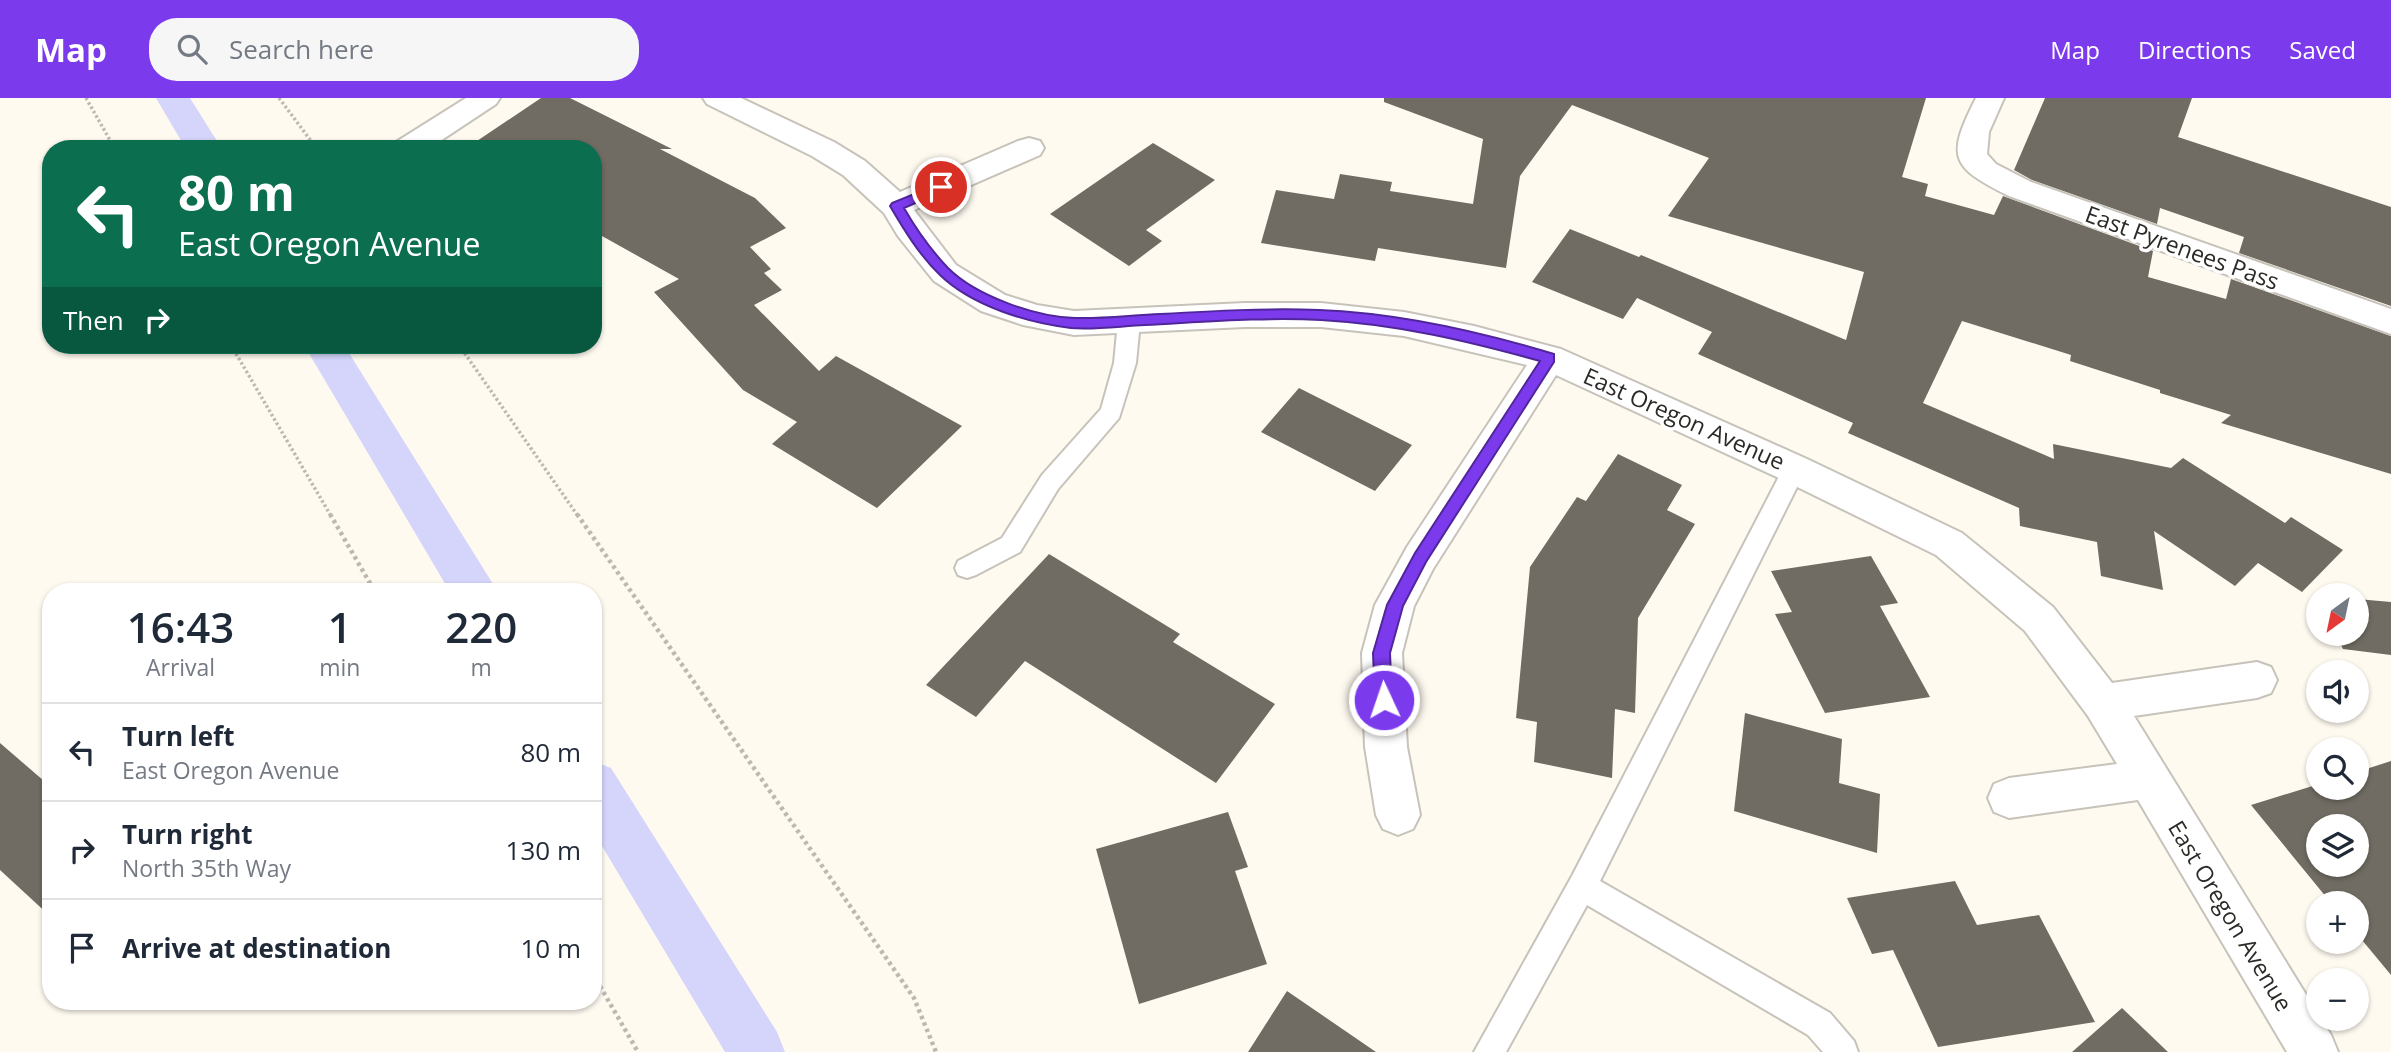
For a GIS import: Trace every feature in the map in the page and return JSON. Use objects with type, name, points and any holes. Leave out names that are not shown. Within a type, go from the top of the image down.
[{"type":"street","points":[[421,140],[486,98]]},
{"type":"street","name":"East Oregon Avenue","points":[[717,98],[823,149],[854,168],[897,206],[909,228],[945,273],[993,303],[1035,317],[1074,323],[1245,315],[1321,315],[1404,324],[1474,338],[1549,358],[1794,469],[1950,544],[2039,619],[2103,703],[2314,1052]]},
{"type":"street","name":"East Pyrenees Pass","points":[[1990,98],[1969,141],[1971,154],[1977,164],[1990,175],[2020,189],[2391,322]]},
{"type":"street","points":[[897,206],[1029,148]]},
{"type":"street","points":[[1398,815],[1386,747],[1382,653],[1395,605],[1420,558],[1549,358]]},
{"type":"street","points":[[2103,703],[2257,680]]},
{"type":"street","points":[[2009,798],[2147,779]]},
{"type":"lane","points":[[967,568],[1011,545],[1050,482],[1111,412],[1125,363],[1129,322]]},
{"type":"lane","points":[[1489,1052],[1582,886],[1794,469]]},
{"type":"lane","points":[[1582,886],[1818,1024],[1843,1052]]},
{"type":"path","points":[[86,98],[111,140]]},
{"type":"path","points":[[279,98],[310,140]]},
{"type":"path","points":[[236,354],[370,583]]},
{"type":"path","points":[[465,354],[914,998],[936,1052]]},
{"type":"path","points":[[602,990],[638,1052]]},
{"type":"building","points":[[541,98],[570,98],[672,149],[660,149],[755,198],[786,228],[750,247],[771,269],[764,273],[782,290],[754,305],[819,371],[836,356],[962,426],[877,508],[772,444],[797,422],[743,390],[654,292],[679,279],[602,236],[602,140],[478,140]]},
{"type":"building","points":[[1384,98],[1926,98],[1902,177],[1928,184],[1925,196],[1994,215],[2003,196],[2153,251],[2148,277],[2226,299],[2231,279],[2391,336],[2391,474],[2221,423],[2231,415],[2070,361],[2071,355],[1962,321],[1923,403],[2054,459],[2053,444],[2171,468],[2183,458],[2285,523],[2291,517],[2343,550],[2311,583],[2306,583],[2302,592],[2258,563],[2235,586],[2154,531],[2163,590],[2101,576],[2097,542],[2020,526],[2019,508],[1848,433],[1853,423],[1698,354],[1712,332],[1637,298],[1623,319],[1532,282],[1570,229],[1639,257],[1641,255],[1846,340],[1864,272],[1668,216],[1709,158],[1572,105],[1520,176],[1506,268],[1378,248],[1375,261],[1261,243],[1276,190],[1334,199],[1340,174],[1392,182],[1390,191],[1473,204],[1483,139],[1384,102]]},
{"type":"building","points":[[2045,98],[2192,98],[2178,137],[2391,207],[2391,306],[2239,253],[2244,237],[2160,208],[2157,224],[2032,180],[2014,170]]},
{"type":"building","points":[[1153,143],[1215,180],[1146,230],[1162,241],[1129,266],[1050,214]]},
{"type":"building","points":[[1299,388],[1412,445],[1375,491],[1261,432]]},
{"type":"building","points":[[1618,454],[1682,485],[1667,510],[1695,524],[1638,618],[1635,713],[1615,709],[1612,778],[1534,762],[1537,722],[1516,718],[1530,567],[1577,497],[1586,501]]},
{"type":"building","points":[[1049,554],[1180,634],[1173,642],[1275,704],[1216,783],[1025,661],[976,717],[926,685]]},
{"type":"building","points":[[1871,556],[1898,603],[1880,606],[1930,697],[1825,713],[1775,614],[1792,612],[1771,571]]},
{"type":"building","points":[[2370,600],[2391,602],[2391,655],[2343,649],[2342,646],[2370,646]]},
{"type":"building","points":[[1745,713],[1842,739],[1839,783],[1880,794],[1877,853],[1734,811]]},
{"type":"building","points":[[0,743],[42,779],[42,909],[0,870]]},
{"type":"building","points":[[2391,761],[2391,975],[2369,948],[2369,891],[2321,891],[2310,877],[2369,877],[2369,814],[2306,814],[2306,872],[2251,805],[2306,788],[2306,800],[2369,800],[2369,768]]},
{"type":"building","points":[[1228,812],[1248,867],[1235,871],[1267,964],[1139,1004],[1096,849]]},
{"type":"building","points":[[1955,881],[1977,925],[2039,915],[2095,1022],[1938,1047],[1893,950],[1872,954],[1847,898]]},
{"type":"building","points":[[1287,991],[1376,1052],[1248,1052]]},
{"type":"building","points":[[2122,1008],[2168,1052],[2072,1052]]},
{"type":"waterway","points":[[173,98],[199,140]]},
{"type":"waterway","points":[[330,354],[469,583]]},
{"type":"waterway","points":[[602,799],[757,1052]]},
{"type":"route","points":[[941,187],[897,206],[909,228],[945,273],[993,303],[1035,317],[1074,323],[1245,315],[1321,315],[1404,324],[1474,338],[1549,358],[1420,558],[1395,605],[1382,653],[1384,700]]}]
